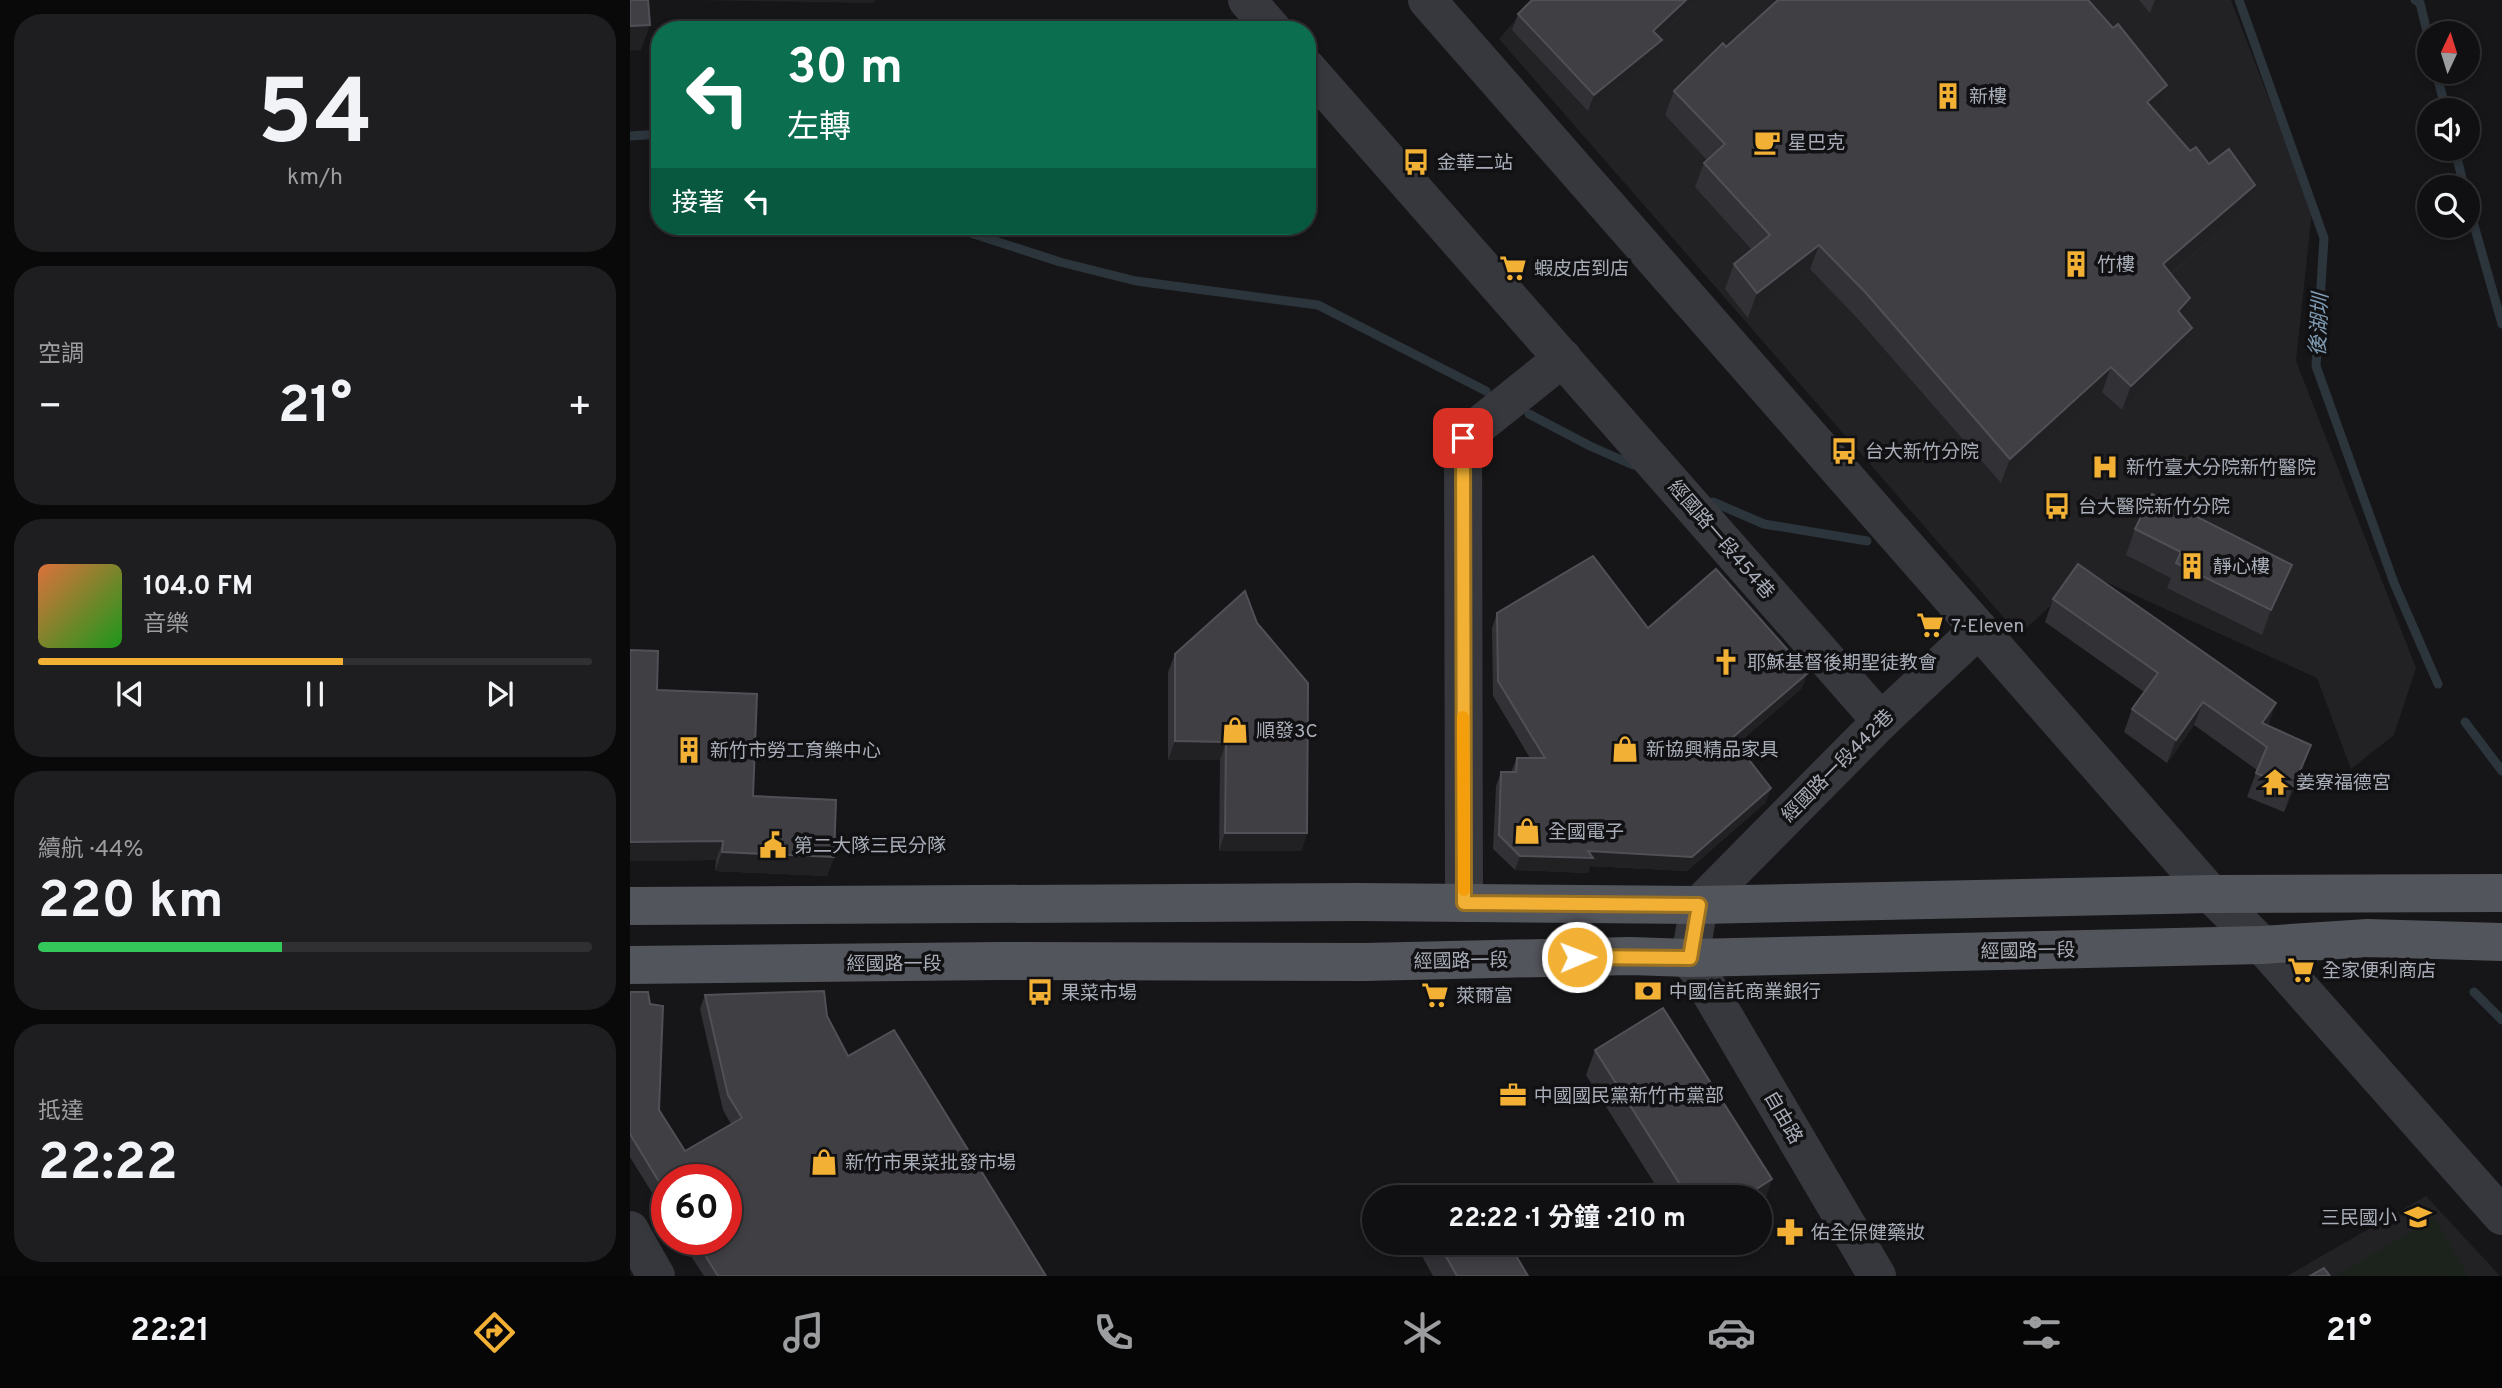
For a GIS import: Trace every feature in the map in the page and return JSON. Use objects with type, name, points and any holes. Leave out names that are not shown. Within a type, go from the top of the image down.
[{"type":"main road","points":[[630,906],[1464,903],[1699,905],[2211,894],[2502,893]]},
{"type":"main road","name":"經國路一段","points":[[630,965],[1000,961],[1364,962],[1630,956],[1690,958],[2262,945],[2368,938],[2502,942]]},
{"type":"street","points":[[1247,0],[1265,21]]},
{"type":"street","points":[[1427,0],[2211,894],[2262,945],[2502,1216]]},
{"type":"street","name":"經國路一段454巷","points":[[1316,78],[1881,721]]},
{"type":"street","points":[[1464,903],[1463,438],[1563,358]]},
{"type":"street","name":"經國路一段442巷","points":[[1699,905],[1881,721],[1979,629]]},
{"type":"street","points":[[1690,958],[1699,905]]},
{"type":"street","name":"自由路","points":[[1690,958],[1877,1276]]},
{"type":"street","points":[[630,1230],[656,1276]]},
{"type":"shaded area","name":"新竹臺大分院新竹醫院","points":[[1533,0],[2231,0],[2312,211],[2296,361],[2416,668],[2394,735],[2351,769],[2317,678],[2086,573],[2019,635],[1499,39]]},
{"type":"shaded area","name":"三民國小","points":[[2426,1196],[2500,1276],[2287,1276]]},
{"type":"shaded area","points":[[2435,1218],[2468,1276],[2337,1275]]},
{"type":"building","points":[[630,0],[648,0],[650,25],[630,26]]},
{"type":"building","points":[[1532,0],[1686,0],[1653,31],[1662,40],[1594,95],[1518,14]]},
{"type":"building","points":[[1778,0],[2088,0],[2113,28],[2118,24],[2167,85],[2147,102],[2190,151],[2196,147],[2209,164],[2229,149],[2255,185],[2163,264],[2190,298],[2178,311],[2192,328],[2131,386],[2111,367],[2010,459],[1866,293],[1819,245],[1757,293],[1734,264],[1770,235],[1704,163],[1725,144],[1674,91],[1723,43],[1726,47]]},
{"type":"building","points":[[2152,494],[2292,565],[2271,610],[2176,563],[2181,552],[2135,529]]},
{"type":"building","name":"新協興精品家具","points":[[1593,556],[1648,628],[1716,569],[1808,673],[1732,738],[1771,788],[1692,857],[1588,851],[1593,858],[1520,856],[1499,835],[1501,772],[1516,772],[1517,758],[1545,758],[1498,681],[1497,613]]},
{"type":"building","points":[[2078,564],[2276,703],[2262,723],[2311,745],[2292,789],[2256,773],[2267,747],[2203,702],[2176,740],[2132,709],[2158,673],[2053,599]]},
{"type":"building","name":"順發3C","points":[[1245,591],[1257,623],[1308,683],[1307,833],[1225,833],[1226,742],[1175,741],[1175,654]]},
{"type":"building","points":[[630,650],[658,651],[657,690],[757,694],[753,796],[836,800],[834,857],[722,852],[723,841],[630,842]]},
{"type":"building","name":"新竹市果菜批發市場","points":[[824,991],[827,1016],[848,1056],[894,1030],[1046,1276],[718,1276],[705,1255],[742,1255],[742,1164],[651,1164],[651,1169],[630,1134],[630,992],[648,992],[650,1004],[663,1006],[659,1110],[685,1151],[742,1118],[728,1095],[705,995]]},
{"type":"building","points":[[1663,1008],[1772,1179],[1763,1185],[1680,1185],[1595,1050]]},
{"type":"building","points":[[1445,1255],[1516,1255],[1528,1276],[1457,1276]]},
{"type":"building","points":[[2324,1268],[2330,1276],[2310,1276]]},
{"type":"waterway","name":"後湖圳","points":[[2239,0],[2324,238],[2316,366],[2394,583],[2438,684]]},
{"type":"waterway","points":[[2415,0],[2420,3],[2424,21]]},
{"type":"waterway","points":[[2439,84],[2443,98]]},
{"type":"waterway","points":[[630,136],[651,135]]},
{"type":"waterway","points":[[2458,161],[2461,175]]},
{"type":"waterway","points":[[977,235],[1060,262],[1136,281],[1318,305],[1486,391]]},
{"type":"waterway","points":[[2478,238],[2502,324]]},
{"type":"waterway","points":[[1529,414],[1633,465]]},
{"type":"waterway","points":[[1713,502],[1764,524],[1867,541]]},
{"type":"waterway","name":"後湖圳","points":[[2465,722],[2502,771]]},
{"type":"waterway","points":[[2474,992],[2502,1020]]},
{"type":"slow traffic","points":[[1463,717],[1464,890]]},
{"type":"place","name":"新樓","points":[[1948,96]]},
{"type":"place","name":"星巴克","points":[[1767,142]]},
{"type":"place","name":"金華二站","points":[[1416,162]]},
{"type":"place","name":"竹樓","points":[[2076,264]]},
{"type":"place","name":"蝦皮店到店","points":[[1513,268]]},
{"type":"place","name":"台大新竹分院","points":[[1844,451]]},
{"type":"place","name":"新竹臺大分院新竹醫院","points":[[2105,467]]},
{"type":"place","name":"台大醫院新竹分院","points":[[2057,506]]},
{"type":"place","name":"靜心樓","points":[[2192,566]]},
{"type":"place","name":"7-Eleven","points":[[1930,625]]},
{"type":"place","name":"耶穌基督後期聖徒教會","points":[[1726,662]]},
{"type":"place","name":"順發3C","points":[[1235,730]]},
{"type":"place","name":"新協興精品家具","points":[[1625,749]]},
{"type":"place","name":"新竹市勞工育樂中心","points":[[689,750]]},
{"type":"place","name":"姜寮福德宮","points":[[2275,782]]},
{"type":"place","name":"全國電子","points":[[1527,831]]},
{"type":"place","name":"第二大隊三民分隊","points":[[773,845]]},
{"type":"place","name":"全家便利商店","points":[[2301,970]]},
{"type":"place","name":"中國信託商業銀行","points":[[1648,991]]},
{"type":"place","name":"果菜市場","points":[[1040,992]]},
{"type":"place","name":"萊爾富","points":[[1435,995]]},
{"type":"place","name":"中國國民黨新竹市黨部","points":[[1513,1095]]},
{"type":"place","name":"新竹市果菜批發市場","points":[[824,1162]]},
{"type":"place","name":"三民國小","points":[[2418,1217]]},
{"type":"place","name":"佑全保健藥妝","points":[[1790,1232]]},
{"type":"route","points":[[1463,438],[1464,903],[1699,905],[1690,958],[1577,957]]}]
